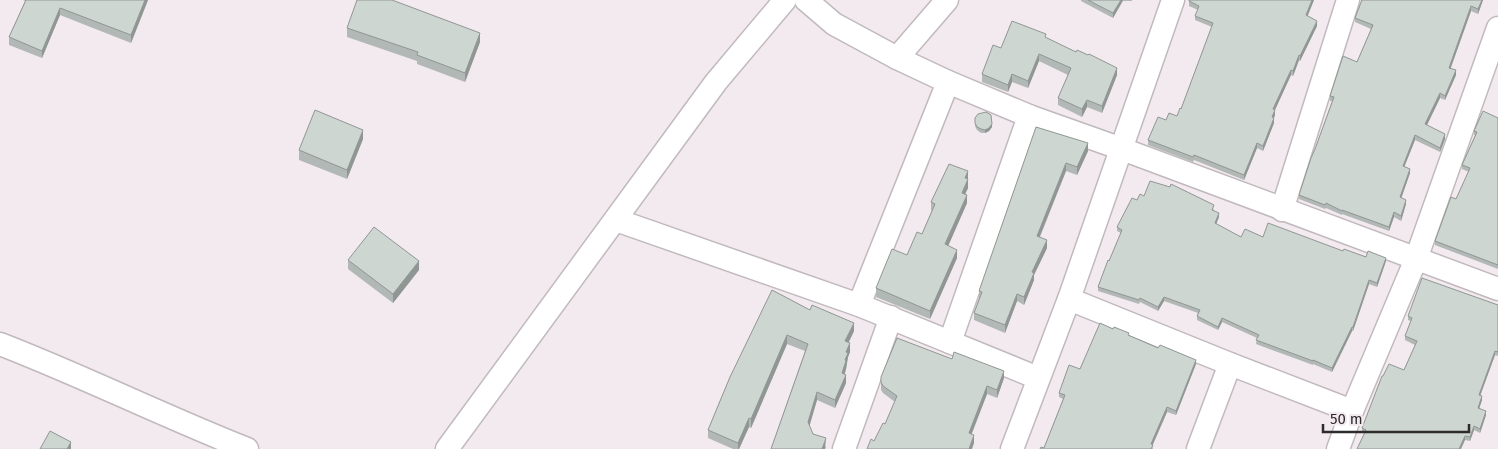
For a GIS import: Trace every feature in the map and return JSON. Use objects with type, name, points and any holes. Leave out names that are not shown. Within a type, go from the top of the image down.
[{"type":"street","points":[[448,449],[716,82],[785,0]]},
{"type":"street","points":[[806,0],[834,24],[897,58],[1029,116],[1498,289]]},
{"type":"street","points":[[897,58],[947,0]]},
{"type":"street","points":[[1012,449],[1069,299],[1173,0]]},
{"type":"street","points":[[1282,210],[1348,0]]},
{"type":"street","points":[[1338,449],[1352,410],[1416,260],[1498,28]]},
{"type":"street","points":[[859,305],[948,82]]},
{"type":"street","points":[[950,342],[1029,116]]},
{"type":"street","points":[[616,220],[859,305],[1038,378]]},
{"type":"street","points":[[1069,299],[1230,364],[1352,410]]},
{"type":"street","points":[[844,449],[890,317]]},
{"type":"street","points":[[0,344],[53,365],[156,412],[247,449]]},
{"type":"street","points":[[1198,449],[1230,364]]},
{"type":"building","points":[[26,0],[145,0],[131,35],[60,8],[42,51],[9,37]]},
{"type":"building","points":[[357,0],[392,0],[480,33],[465,73],[417,55],[418,52],[347,28]]},
{"type":"building","points":[[1088,0],[1121,0],[1113,13]]},
{"type":"building","points":[[1189,0],[1312,0],[1306,15],[1317,21],[1273,109],[1275,110],[1272,117],[1274,118],[1263,146],[1257,143],[1244,175],[1194,155],[1193,157],[1148,140],[1158,117],[1166,120],[1169,113],[1177,116],[1181,109],[1213,23],[1195,16],[1199,6]]},
{"type":"building","points":[[1362,0],[1482,0],[1478,9],[1471,6],[1449,68],[1456,70],[1445,96],[1440,93],[1425,124],[1445,134],[1440,148],[1415,135],[1403,166],[1410,169],[1400,197],[1406,200],[1401,216],[1394,212],[1389,227],[1342,211],[1326,203],[1325,205],[1299,195],[1334,97],[1330,96],[1343,56],[1357,62],[1373,25],[1355,18]]},
{"type":"building","points":[[1012,21],[1046,34],[1045,37],[1076,52],[1077,50],[1089,54],[1117,68],[1102,106],[1087,100],[1082,109],[1058,98],[1071,68],[1039,54],[1028,81],[1012,74],[1008,85],[982,74],[993,45],[1001,48]]},
{"type":"building","points":[[315,110],[363,130],[347,170],[299,150]]},
{"type":"building","points":[[1483,111],[1498,118],[1498,265],[1435,241],[1451,197],[1456,199],[1470,168],[1462,165],[1477,132],[1474,131]]},
{"type":"building","points":[[986,112],[991,115],[992,124],[985,130],[977,127],[975,118],[978,114]]},
{"type":"building","points":[[1036,127],[1088,143],[1077,167],[1066,163],[1037,236],[1047,240],[1032,272],[1034,273],[1024,297],[1017,294],[1005,325],[974,313],[982,292],[979,291]]},
{"type":"building","points":[[949,164],[968,171],[965,178],[968,179],[962,193],[967,195],[945,244],[957,250],[930,311],[876,288],[892,249],[907,255],[917,232],[922,234],[935,204],[931,202]]},
{"type":"building","points":[[1150,181],[1170,187],[1171,184],[1214,205],[1212,210],[1219,213],[1215,223],[1241,237],[1245,229],[1263,237],[1268,223],[1343,251],[1344,249],[1366,257],[1368,251],[1386,258],[1377,283],[1369,280],[1353,327],[1332,368],[1256,340],[1259,335],[1222,318],[1218,327],[1197,316],[1200,310],[1164,297],[1158,307],[1140,298],[1139,300],[1098,287],[1122,230],[1117,227],[1132,198],[1137,200],[1140,194],[1144,196]]},
{"type":"building","points":[[374,227],[419,261],[393,294],[348,260]]},
{"type":"building","points":[[1422,278],[1498,305],[1498,352],[1495,351],[1479,395],[1482,396],[1478,408],[1486,411],[1480,429],[1474,426],[1470,437],[1465,436],[1459,449],[1357,449],[1366,430],[1362,428],[1382,376],[1389,364],[1404,370],[1417,341],[1405,336],[1412,318],[1408,316]]},
{"type":"building","points":[[772,290],[810,310],[812,305],[854,323],[845,341],[850,343],[846,352],[848,353],[842,373],[846,375],[835,400],[817,392],[808,422],[813,434],[826,438],[822,449],[771,449],[808,344],[787,335],[751,419],[749,418],[738,443],[708,430],[730,377]]},
{"type":"building","points":[[1100,323],[1129,333],[1128,335],[1158,348],[1160,345],[1196,360],[1176,411],[1167,407],[1151,444],[1153,445],[1151,449],[1040,449],[1041,447],[1044,448],[1065,395],[1059,393],[1069,365],[1080,369]]},
{"type":"building","points":[[897,338],[952,359],[954,352],[1004,371],[997,390],[987,386],[969,433],[974,435],[969,449],[867,449],[871,439],[874,441],[883,423],[885,424],[897,396],[883,386],[881,377]]},
{"type":"building","points":[[50,431],[71,442],[67,449],[40,449]]}]
